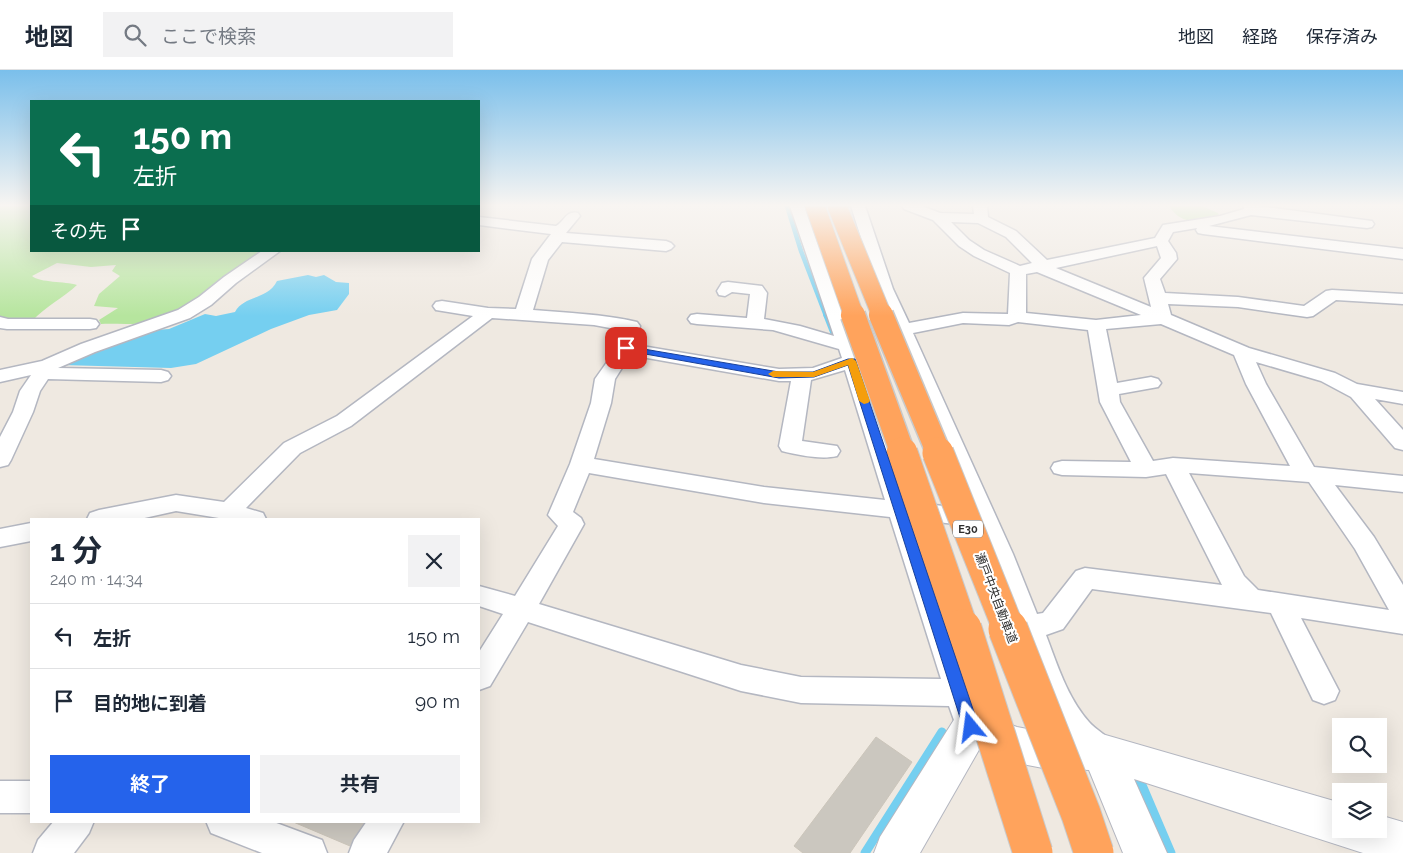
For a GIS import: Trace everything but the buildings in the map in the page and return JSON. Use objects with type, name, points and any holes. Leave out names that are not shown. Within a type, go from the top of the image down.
[{"type":"highway","points":[[828,243],[942,565],[1033,853]]},
{"type":"highway","name":"瀬戸中央自動車道","points":[[852,243],[953,489],[1081,814],[1094,853]]},
{"type":"street","points":[[523,314],[540,259],[553,243]]},
{"type":"street","points":[[635,243],[666,246]]},
{"type":"street","points":[[810,243],[849,353],[966,710],[896,853]]},
{"type":"street","points":[[870,243],[885,289],[1030,628],[1056,698],[1078,732],[1102,752],[1145,853]]},
{"type":"street","points":[[964,243],[979,253],[1018,272],[1153,243]]},
{"type":"street","points":[[1022,243],[1040,262],[1040,266]]},
{"type":"street","points":[[1161,243],[1168,252],[1169,259],[1152,278],[1163,318]]},
{"type":"street","points":[[1308,243],[1403,254]]},
{"type":"street","points":[[0,460],[23,412],[30,391],[44,369],[88,348],[184,314],[205,301],[230,280],[272,252]]},
{"type":"street","points":[[1040,266],[1242,352],[1328,377],[1358,393],[1403,443]]},
{"type":"street","points":[[1016,317],[1018,311],[1018,272]]},
{"type":"street","points":[[725,291],[728,287],[756,290],[759,293],[754,322]]},
{"type":"street","points":[[1157,298],[1238,302],[1307,312],[1332,295],[1403,299]]},
{"type":"street","points":[[442,306],[488,313],[594,320],[631,326],[626,348],[605,379],[601,403],[581,464],[560,514],[572,524],[522,610],[480,675]]},
{"type":"street","points":[[903,330],[961,312],[1009,320],[1016,317],[1096,325],[1163,318]]},
{"type":"street","points":[[229,511],[292,448],[344,420],[488,313]]},
{"type":"street","points":[[698,320],[754,322],[800,331],[849,353]]},
{"type":"street","points":[[0,322],[7,324],[90,324]]},
{"type":"street","points":[[1096,325],[1110,390],[1110,402],[1146,470]]},
{"type":"street","points":[[626,348],[756,372],[802,376],[814,374],[849,353]]},
{"type":"street","points":[[1242,352],[1256,384],[1311,475],[1365,543],[1403,609]]},
{"type":"street","points":[[0,376],[44,369],[161,376]]},
{"type":"street","points":[[802,376],[790,446],[829,452]]},
{"type":"street","points":[[1110,390],[1150,383]]},
{"type":"street","points":[[1348,388],[1403,398]]},
{"type":"street","points":[[0,418],[23,412]]},
{"type":"street","points":[[581,464],[764,495],[984,518]]},
{"type":"street","points":[[1173,465],[1234,583],[1251,598]]},
{"type":"street","points":[[1062,468],[1146,470],[1173,465],[1403,484]]},
{"type":"street","points":[[104,518],[176,503],[229,511],[251,518]]},
{"type":"street","points":[[0,538],[30,532]]},
{"type":"street","points":[[1030,628],[1053,621],[1085,578],[1251,598],[1403,623]]},
{"type":"street","points":[[480,596],[740,678],[801,690],[966,710],[1026,747],[1043,750],[1102,752],[1332,825]]},
{"type":"street","points":[[1280,603],[1324,691]]},
{"type":"street","points":[[0,798],[30,797]]},
{"type":"street","points":[[51,853],[75,823]]},
{"type":"street","points":[[228,823],[309,853]]},
{"type":"street","points":[[367,853],[386,823]]},
{"type":"green space","points":[[0,243],[30,243],[30,252],[264,252],[211,292],[196,301],[167,316],[145,323],[101,324],[99,320],[118,308],[94,306],[99,294],[120,276],[112,271],[116,265],[91,267],[57,263],[32,276],[41,280],[77,285],[32,321],[14,320],[0,316]]},
{"type":"water","points":[[308,275],[316,277],[324,275],[336,282],[349,283],[349,294],[337,310],[309,315],[271,329],[196,364],[171,368],[62,365],[70,360],[155,330],[169,329],[205,314],[216,316],[235,312],[244,303],[268,291],[277,281]]},
{"type":"waterway","points":[[798,243],[826,316]]},
{"type":"waterway","points":[[826,315],[835,338]]},
{"type":"waterway","points":[[865,853],[942,732]]},
{"type":"waterway","points":[[1139,778],[1171,853]]},
{"type":"slow traffic","points":[[773,374],[802,376],[814,374],[852,361],[864,401]]},
{"type":"route","points":[[626,348],[779,375],[802,376],[814,374],[852,361],[971,727]]}]
